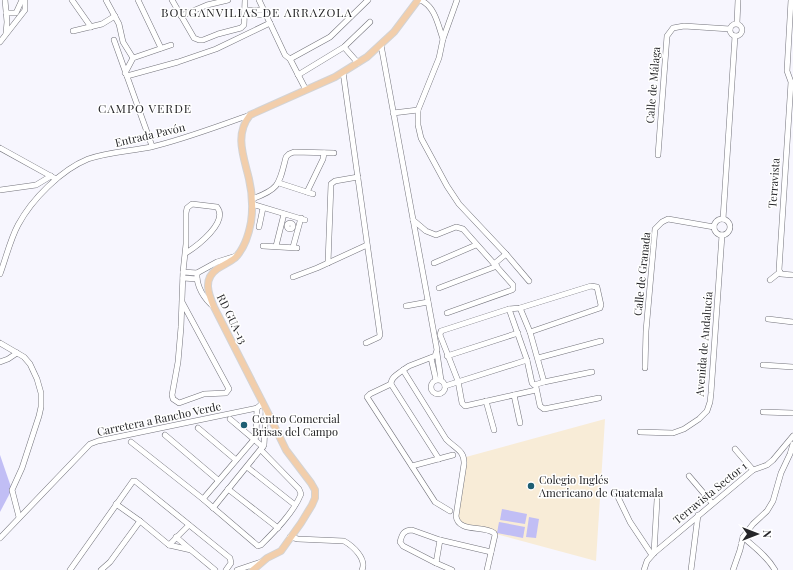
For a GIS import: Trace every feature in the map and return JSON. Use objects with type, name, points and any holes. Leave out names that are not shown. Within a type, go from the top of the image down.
[{"type":"main road","points":[[250,115],[306,90],[358,63],[381,45],[394,32],[419,0]]},
{"type":"main road","name":"RD GUA-13","points":[[250,115],[243,127],[241,142],[251,187],[252,202],[250,228],[237,256],[217,269],[211,275],[209,279],[208,292],[214,307],[286,450],[315,490],[315,498],[312,505],[281,550],[261,562],[253,570]]},
{"type":"street","points":[[5,0],[6,34]]},
{"type":"street","points":[[6,14],[16,13],[22,0]]},
{"type":"street","points":[[0,42],[25,10],[25,0]]},
{"type":"street","points":[[72,0],[91,27]]},
{"type":"street","points":[[106,0],[119,24],[123,42],[133,58]]},
{"type":"street","points":[[138,0],[161,48]]},
{"type":"street","points":[[172,0],[194,38],[199,40],[241,28],[244,25],[245,0]]},
{"type":"street","points":[[182,16],[207,6],[228,0]]},
{"type":"street","points":[[260,0],[285,55],[290,59],[306,90]]},
{"type":"street","points":[[290,59],[330,37],[368,0]]},
{"type":"street","points":[[419,0],[429,5],[443,39]]},
{"type":"street","points":[[457,0],[443,39],[439,58],[418,110],[418,125],[421,138],[447,186],[459,204],[529,281]]},
{"type":"street","points":[[737,23],[738,0]]},
{"type":"street","name":"Terravista","points":[[780,272],[792,82],[787,71],[791,48],[791,0]]},
{"type":"street","points":[[245,13],[265,13]]},
{"type":"street","points":[[73,31],[102,24],[115,16]]},
{"type":"street","points":[[298,75],[344,47],[370,22]]},
{"type":"street","points":[[126,74],[178,62],[216,49],[270,23]]},
{"type":"street","points":[[735,36],[731,33],[730,29],[732,25],[737,23]]},
{"type":"street","points":[[735,36],[740,35],[742,31],[742,27],[737,23]]},
{"type":"street","name":"Calle de Málaga","points":[[658,155],[667,36],[673,28],[684,26],[730,29]]},
{"type":"street","points":[[723,219],[735,36]]},
{"type":"street","points":[[114,40],[152,146]]},
{"type":"street","points":[[126,74],[133,58],[170,45]]},
{"type":"street","points":[[381,45],[437,353],[438,380]]},
{"type":"street","points":[[344,47],[358,63]]},
{"type":"street","points":[[122,64],[129,52]]},
{"type":"street","points":[[343,72],[380,335],[379,337],[366,343]]},
{"type":"street","points":[[393,113],[418,110]]},
{"type":"street","name":"Entrada Pavón","points":[[54,177],[88,159],[152,146],[197,134],[250,115]]},
{"type":"street","points":[[0,148],[54,177]]},
{"type":"street","points":[[263,246],[295,248],[298,228],[303,219],[263,208],[252,202],[270,191],[279,183],[286,157],[294,152],[334,153]]},
{"type":"street","points":[[307,192],[323,159],[324,153]]},
{"type":"street","points":[[0,190],[36,185],[54,177]]},
{"type":"street","points":[[0,274],[19,224],[54,177]]},
{"type":"street","points":[[328,263],[331,184],[335,181],[358,177]]},
{"type":"street","points":[[279,183],[313,194]]},
{"type":"street","points":[[182,302],[229,389],[226,393],[204,394],[179,403],[173,399],[172,395],[179,350],[183,275],[186,253],[187,208],[194,204],[217,207],[220,216],[213,230],[186,253]]},
{"type":"street","points":[[259,227],[263,208]]},
{"type":"street","points":[[284,214],[288,226]]},
{"type":"street","points":[[276,246],[293,216]]},
{"type":"street","name":"Calle de Granada","points":[[645,368],[646,331],[655,229],[662,222],[668,219],[714,227]]},
{"type":"street","points":[[723,219],[727,221],[730,226],[727,233],[722,235],[716,232],[714,227],[718,220],[723,219]]},
{"type":"street","points":[[413,220],[426,231],[436,235],[460,228],[513,285],[513,289],[447,312]]},
{"type":"street","points":[[288,226],[298,228]]},
{"type":"street","name":"Avenida de Andalucía","points":[[643,432],[677,432],[699,419],[707,411],[711,393],[722,235]]},
{"type":"street","points":[[293,277],[368,245]]},
{"type":"street","points":[[434,263],[476,245]]},
{"type":"street","points":[[439,288],[496,265],[506,254]]},
{"type":"street","points":[[183,275],[197,276],[217,262],[237,256]]},
{"type":"street","points":[[770,280],[780,272],[781,274],[793,275]]},
{"type":"street","points":[[197,276],[207,302],[214,307]]},
{"type":"street","points":[[530,332],[600,308],[602,305],[597,287],[591,286],[520,308],[508,309],[441,331],[440,337],[458,381],[463,405],[467,406],[514,395],[536,387],[544,382],[592,372]]},
{"type":"street","points":[[406,306],[428,302]]},
{"type":"street","points":[[520,308],[530,332],[544,382]]},
{"type":"street","points":[[508,309],[518,333],[532,383],[536,387],[540,406],[544,409],[599,398]]},
{"type":"street","points":[[768,319],[793,322]]},
{"type":"street","points":[[447,356],[518,333]]},
{"type":"street","points":[[538,358],[601,341]]},
{"type":"street","points":[[0,343],[24,357],[30,364],[37,379],[40,393],[41,407],[22,468],[12,490],[19,517]]},
{"type":"street","points":[[0,362],[17,353]]},
{"type":"street","points":[[437,353],[432,358],[409,366],[394,376],[391,384],[439,459]]},
{"type":"street","points":[[432,358],[438,380],[445,386]]},
{"type":"street","points":[[445,386],[526,360]]},
{"type":"street","points":[[763,365],[793,367]]},
{"type":"street","points":[[403,370],[446,439],[463,454],[465,459],[456,516],[457,520],[462,526],[488,530],[494,533],[495,535],[486,570]]},
{"type":"street","points":[[438,380],[431,385],[434,393],[437,394],[443,392],[445,386]]},
{"type":"street","points":[[391,384],[370,394],[367,397],[435,502],[450,511]]},
{"type":"street","points":[[514,395],[520,423]]},
{"type":"street","points":[[486,401],[494,430]]},
{"type":"street","points":[[213,508],[262,449],[265,438],[265,406]]},
{"type":"street","name":"Carretera a Rancho Verde","points":[[0,538],[84,449],[98,441],[265,406]]},
{"type":"street","points":[[202,499],[255,438],[257,408]]},
{"type":"street","points":[[763,412],[793,413]]},
{"type":"street","points":[[131,442],[213,508],[257,546],[261,545],[278,528],[301,495],[300,489],[262,449],[255,438],[230,419]]},
{"type":"street","points":[[198,428],[236,460]]},
{"type":"street","points":[[165,435],[218,480]]},
{"type":"street","name":"Terravista Sector 1","points":[[644,570],[647,562],[653,554],[753,470],[767,465],[773,460],[793,436]]},
{"type":"street","points":[[255,438],[265,438]]},
{"type":"street","points":[[733,570],[743,537],[773,501],[781,473],[793,444]]},
{"type":"street","points":[[735,449],[753,470]]},
{"type":"street","points":[[412,466],[453,456]]},
{"type":"street","points":[[247,467],[295,505]]},
{"type":"street","points":[[689,476],[712,503]]},
{"type":"street","points":[[70,570],[133,481],[135,481],[230,558],[231,564],[226,570]]},
{"type":"street","points":[[228,489],[278,528]]},
{"type":"street","points":[[616,493],[630,522],[653,554]]},
{"type":"street","points":[[653,554],[657,500]]},
{"type":"street","points":[[116,504],[170,545],[190,550]]},
{"type":"street","points":[[691,570],[698,515]]},
{"type":"street","points":[[101,570],[110,562],[140,521]]},
{"type":"street","points":[[170,545],[189,524]]},
{"type":"street","points":[[452,570],[400,544],[403,533],[407,530],[412,530],[440,540],[491,552]]},
{"type":"street","points":[[176,537],[215,570]]},
{"type":"street","points":[[290,537],[298,539],[344,541],[362,559],[364,564],[362,570]]},
{"type":"street","points":[[743,537],[771,563],[775,570]]},
{"type":"street","points":[[436,563],[440,540]]},
{"type":"street","points":[[237,570],[261,562]]},
{"type":"shaded area","name":"Colegio Inglés Americano de Guatemala","points":[[605,419],[596,561],[463,525],[457,516],[466,457]]},
{"type":"shaded area","points":[[0,455],[11,487],[10,493],[0,512]]},
{"type":"shaded area","points":[[502,509],[527,514],[525,524],[500,520]]},
{"type":"shaded area","points":[[529,517],[539,519],[536,538],[526,537]]},
{"type":"shaded area","points":[[499,522],[525,527],[523,538],[497,533]]},
{"type":"place","name":"Centro Comercial Brisas del Campo","points":[[244,425]]},
{"type":"place","name":"Colegio Inglés Americano de Guatemala","points":[[531,486]]},
{"type":"district","name":"BOUGANVILIAS DE ARRAZOLA","points":[[257,13]]},
{"type":"district","name":"CAMPO VERDE","points":[[145,109]]}]
